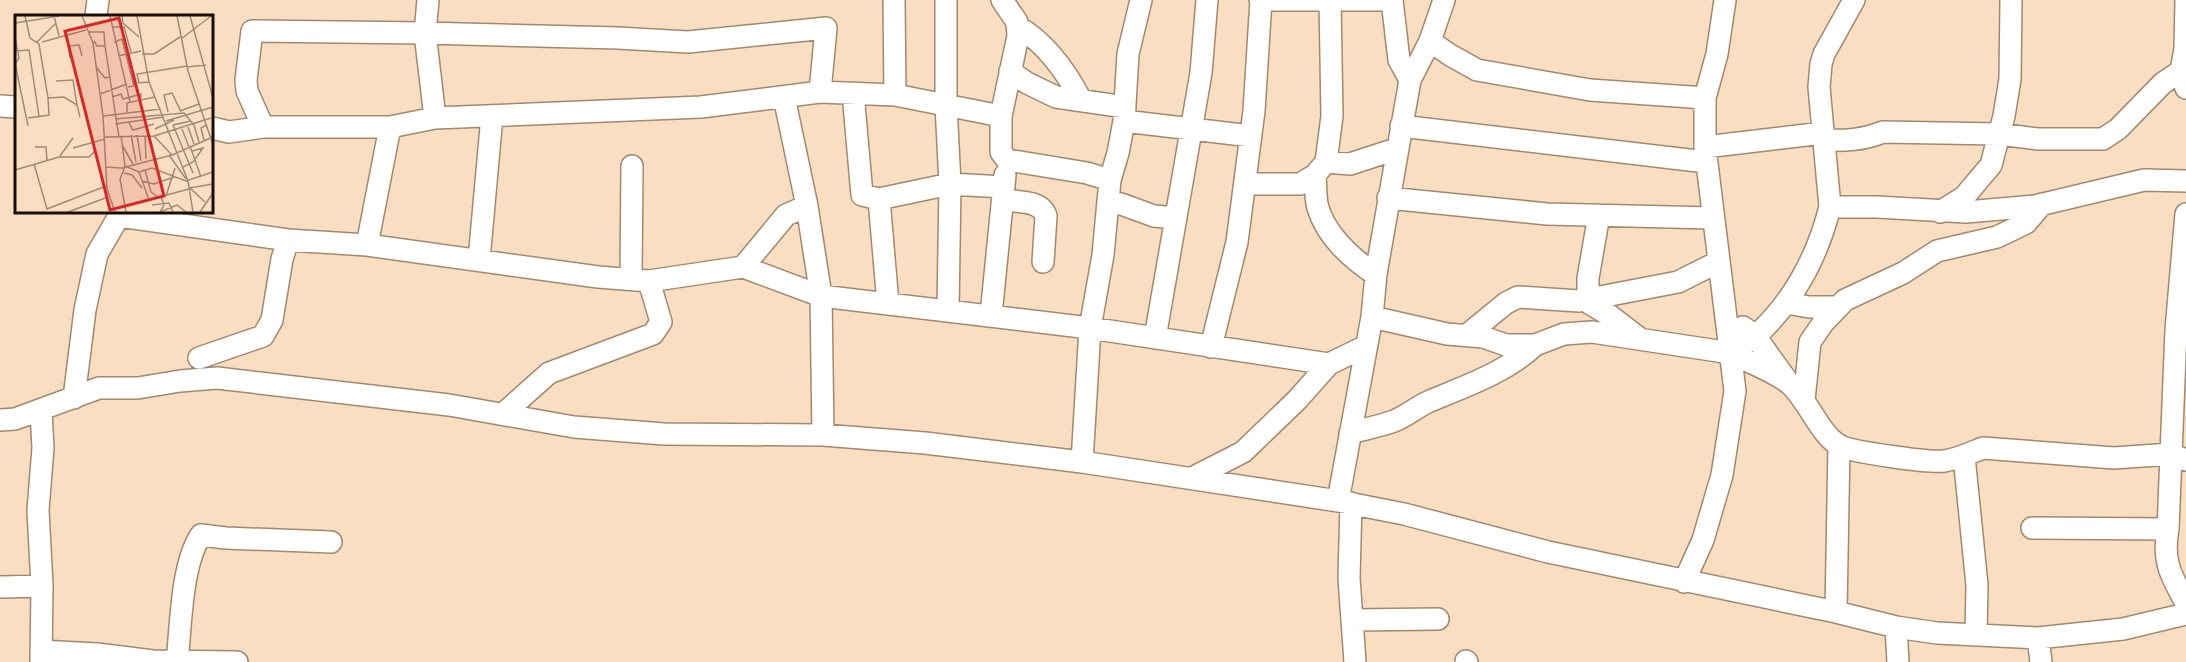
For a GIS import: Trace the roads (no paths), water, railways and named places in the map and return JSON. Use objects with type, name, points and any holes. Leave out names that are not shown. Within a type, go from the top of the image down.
[{"type":"street","points":[[96,15],[98,0]]},
{"type":"street","points":[[428,0],[426,33],[435,118]]},
{"type":"street","points":[[894,0],[895,95]]},
{"type":"street","points":[[946,0],[946,105],[950,184],[948,310]]},
{"type":"street","points":[[991,315],[1007,160],[1001,152],[1001,116],[1018,36],[1017,22],[1002,0]]},
{"type":"street","points":[[1082,462],[1090,328],[1103,255],[1110,180],[1118,153],[1125,114],[1128,54],[1141,0]]},
{"type":"street","points":[[1155,338],[1201,73],[1207,0]]},
{"type":"street","points":[[1211,347],[1237,242],[1254,111],[1260,0],[1392,0],[1399,60],[1410,80]]},
{"type":"street","points":[[1330,0],[1332,116],[1320,169],[1318,208],[1335,241],[1376,275]]},
{"type":"street","points":[[1355,662],[1345,502],[1350,433],[1372,317],[1388,198],[1410,80],[1430,40],[1444,0]]},
{"type":"street","points":[[1684,582],[1703,540],[1722,475],[1735,391],[1705,154],[1705,98],[1717,54],[1725,0]]},
{"type":"street","points":[[1731,353],[1755,336],[1786,303],[1823,236],[1830,207],[1819,87],[1821,64],[1824,54],[1854,0]]},
{"type":"street","points":[[1940,212],[1964,197],[1991,165],[2010,79],[2011,0]]},
{"type":"street","points":[[1401,126],[1705,154],[1824,136],[1857,140],[1883,132],[1999,134],[2038,139],[2103,139],[2118,129],[2163,83],[2183,79],[2186,0]]},
{"type":"street","points":[[1017,27],[1033,36],[1050,54],[1071,80],[1081,100]]},
{"type":"street","points":[[263,128],[247,91],[246,80],[252,31],[426,33],[688,42],[826,28],[820,92]]},
{"type":"street","points":[[1430,40],[1477,70],[1590,90],[1705,98]]},
{"type":"street","points":[[1010,71],[1027,83],[1056,97],[1081,100],[1125,114],[1191,128],[1251,136]]},
{"type":"street","points":[[213,128],[229,132],[263,128],[390,128],[435,118],[701,107],[820,92],[895,95],[1001,116]]},
{"type":"street","points":[[853,93],[862,195],[879,199],[950,184],[1003,194],[1038,205],[1044,210],[1046,216],[1042,262]]},
{"type":"street","points":[[784,98],[807,206],[821,296],[823,435]]},
{"type":"street","points":[[0,106],[15,107]]},
{"type":"street","points":[[479,260],[492,116]]},
{"type":"street","points":[[367,245],[390,128]]},
{"type":"street","points":[[1245,184],[1300,184],[1320,169],[1350,164],[1396,149]]},
{"type":"street","points":[[1007,160],[1087,173],[1110,180]]},
{"type":"street","points":[[503,414],[549,373],[653,334],[661,322],[640,280],[632,166]]},
{"type":"street","points":[[1830,207],[1966,212],[2042,204],[2144,180],[2186,181]]},
{"type":"street","points":[[1388,198],[1547,214],[1712,218]]},
{"type":"street","points":[[879,199],[888,304]]},
{"type":"street","points":[[1108,204],[1121,204],[1154,216],[1176,218]]},
{"type":"street","points":[[1797,392],[1810,342],[1823,323],[1845,300],[1904,273],[1937,251],[1997,237],[2026,223],[2042,204]]},
{"type":"street","points":[[743,267],[786,215],[807,206]]},
{"type":"street","points":[[2186,214],[2176,330],[2179,458],[2165,547],[2167,564],[2186,603]]},
{"type":"street","points":[[1599,215],[1588,278],[1589,303],[1642,340]]},
{"type":"street","points":[[74,398],[85,310],[97,255],[119,216],[288,240],[367,245],[598,277],[640,280],[743,267],[821,296],[1090,328],[1329,364]]},
{"type":"street","points":[[199,358],[262,336],[272,320],[282,260],[288,240]]},
{"type":"street","points":[[1467,334],[1506,303],[1518,297],[1579,301],[1678,282],[1718,262]]},
{"type":"street","points":[[1786,303],[1809,307],[1838,307]]},
{"type":"street","points":[[1725,314],[1755,336],[1827,434],[1839,445],[1854,451],[1942,461],[1965,456],[1983,448],[2114,458],[2179,458]]},
{"type":"street","points":[[1372,317],[1447,334],[1467,334],[1506,345],[1535,345],[1564,334],[1592,332],[1731,353],[1797,392]]},
{"type":"street","points":[[1350,433],[1396,421],[1429,401],[1493,373],[1525,355],[1535,345]]},
{"type":"street","points":[[1192,478],[1243,452],[1297,400],[1329,364],[1366,346]]},
{"type":"street","points":[[0,420],[15,419],[41,411],[99,388],[138,388],[217,378],[449,405],[574,427],[664,434],[823,435],[925,443],[1192,478],[1345,502],[1404,514],[1548,552],[1836,612],[1896,627],[1937,633],[2038,638],[2123,629],[2186,614]]},
{"type":"street","points":[[41,411],[43,448],[38,510],[42,586],[41,656],[177,662],[237,662]]},
{"type":"street","points":[[1836,612],[1839,445]]},
{"type":"street","points":[[1965,456],[1977,585],[1976,634]]},
{"type":"street","points":[[2032,528],[2168,529]]},
{"type":"street","points":[[177,662],[184,591],[193,547],[201,535],[331,542]]},
{"type":"street","points":[[0,587],[42,586]]},
{"type":"street","points":[[1352,620],[1438,619]]},
{"type":"street","points":[[1896,627],[1898,662]]},
{"type":"street","points":[[2038,638],[2041,662]]}]
